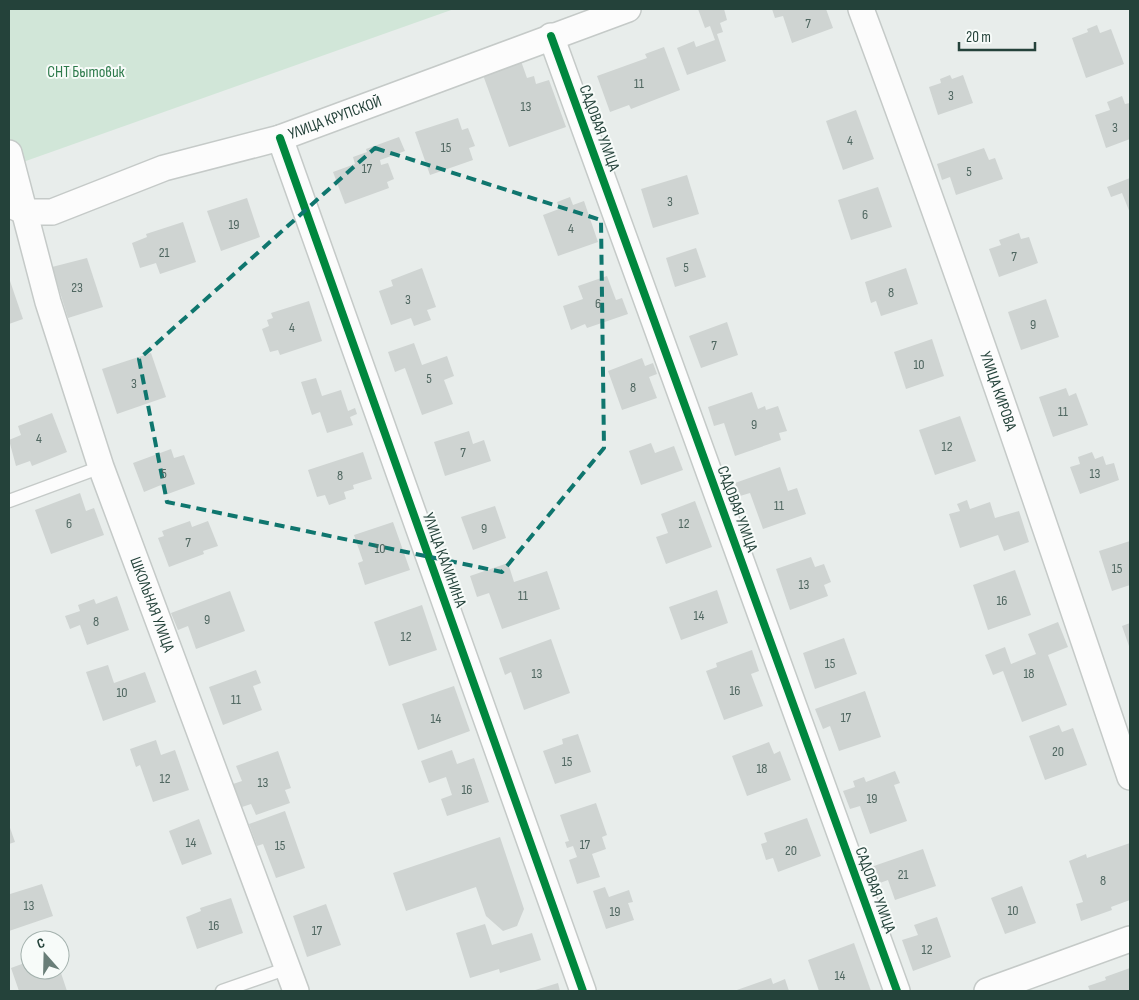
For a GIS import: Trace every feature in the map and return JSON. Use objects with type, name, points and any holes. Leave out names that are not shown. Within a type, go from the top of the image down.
[{"type":"street","name":"УЛИЦА КРУПСКОЙ","points":[[18,209],[52,212],[164,168],[280,138],[628,9]]},
{"type":"street","name":"УЛИЦА КИРОВА","points":[[861,9],[919,164],[1010,420],[1130,777]]},
{"type":"street","name":"САДОВАЯ УЛИЦА","points":[[551,36],[897,991]]},
{"type":"street","name":"УЛИЦА КАЛИНИНА","points":[[280,138],[583,991]]},
{"type":"street","name":"ШКОЛЬНАЯ УЛИЦА","points":[[9,153],[18,209],[101,467],[292,980]]},
{"type":"street","points":[[987,991],[1130,939]]},
{"type":"lane","points":[[9,501],[101,467]]},
{"type":"lane","points":[[222,991],[292,980]]},
{"type":"highlighted area","points":[[375,148],[601,220],[604,448],[502,572],[167,502],[139,359]]},
{"type":"green space","name":"СНТ Бытовик","points":[[9,9],[454,9],[9,167]]},
{"type":"building","points":[[698,9],[724,9],[727,20],[720,23],[723,32],[717,34],[726,61],[687,75],[677,48],[694,41],[696,47],[715,40],[710,26],[705,28]]},
{"type":"building","points":[[772,9],[826,9],[833,28],[792,43],[783,16],[775,18]]},
{"type":"building","points":[[1097,25],[1100,33],[1111,29],[1124,64],[1086,78],[1072,38],[1088,32],[1087,29]]},
{"type":"building","points":[[664,47],[680,90],[631,109],[629,105],[610,112],[597,76],[647,58],[645,54]]},
{"type":"building","points":[[521,61],[527,78],[534,76],[536,84],[549,80],[566,127],[509,147],[483,75]]},
{"type":"building","points":[[950,75],[952,79],[963,75],[973,103],[938,115],[929,87],[941,83],[940,79]]},
{"type":"building","points":[[1122,96],[1125,104],[1130,103],[1130,139],[1106,148],[1095,115],[1110,110],[1107,102]]},
{"type":"building","points":[[856,110],[874,159],[843,170],[826,121]]},
{"type":"building","points":[[458,118],[462,130],[468,128],[475,146],[469,148],[473,160],[430,175],[415,132]]},
{"type":"building","points":[[399,137],[405,151],[380,160],[381,165],[388,163],[394,179],[387,182],[389,188],[345,204],[333,172],[355,164],[353,157],[367,152],[366,149]]},
{"type":"building","points":[[984,148],[989,160],[995,158],[1003,179],[956,195],[950,177],[942,180],[937,164]]},
{"type":"building","points":[[687,175],[699,214],[653,228],[641,189]]},
{"type":"building","points":[[1130,178],[1130,213],[1122,193],[1111,197],[1107,187]]},
{"type":"building","points":[[878,187],[892,227],[851,240],[838,200]]},
{"type":"building","points":[[570,197],[573,205],[584,201],[598,242],[558,256],[543,215],[559,209],[557,202]]},
{"type":"building","points":[[247,198],[260,237],[221,251],[207,211]]},
{"type":"building","points":[[183,222],[196,262],[160,274],[156,263],[140,268],[132,243],[147,237],[146,234]]},
{"type":"building","points":[[1019,233],[1021,239],[1029,237],[1038,263],[999,277],[989,249],[1001,245],[999,240]]},
{"type":"building","points":[[696,248],[706,277],[675,287],[666,258]]},
{"type":"building","points":[[87,258],[103,307],[68,318],[52,267]]},
{"type":"building","points":[[422,268],[436,307],[427,310],[431,320],[414,326],[411,318],[391,325],[379,291],[393,286],[391,280]]},
{"type":"building","points":[[906,268],[918,304],[881,316],[876,301],[871,303],[865,282]]},
{"type":"building","points":[[607,276],[616,300],[622,298],[628,314],[587,328],[585,324],[571,330],[563,306],[583,299],[578,286]]},
{"type":"building","points":[[9,278],[23,319],[9,324]]},
{"type":"building","points":[[1046,299],[1059,337],[1021,350],[1008,312]]},
{"type":"building","points":[[309,301],[322,341],[280,355],[278,350],[270,352],[262,329],[269,326],[267,320],[273,318],[271,313]]},
{"type":"building","points":[[727,322],[738,355],[701,368],[689,336]]},
{"type":"building","points":[[932,339],[944,376],[906,389],[894,352]]},
{"type":"building","points":[[414,343],[422,365],[447,356],[454,376],[444,380],[453,404],[422,415],[405,368],[395,372],[388,352]]},
{"type":"building","points":[[151,353],[166,397],[117,414],[102,369]]},
{"type":"building","points":[[642,358],[645,366],[653,363],[657,374],[649,377],[657,398],[622,410],[608,371]]},
{"type":"building","points":[[316,378],[322,396],[341,390],[348,411],[355,408],[357,414],[350,417],[353,425],[327,433],[320,412],[312,415],[301,382]]},
{"type":"building","points":[[1066,388],[1069,396],[1076,393],[1088,425],[1053,437],[1039,397]]},
{"type":"building","points":[[752,392],[758,409],[765,406],[766,410],[778,406],[787,431],[779,433],[781,440],[735,456],[724,423],[714,426],[708,407]]},
{"type":"building","points":[[52,413],[67,452],[32,466],[30,461],[16,466],[9,440],[21,435],[18,426]]},
{"type":"building","points":[[960,416],[976,461],[935,475],[919,430]]},
{"type":"building","points":[[469,431],[473,444],[484,440],[491,461],[445,476],[434,442]]},
{"type":"building","points":[[651,443],[655,453],[674,446],[683,470],[641,485],[629,451]]},
{"type":"building","points":[[171,449],[174,458],[184,455],[195,484],[165,495],[161,485],[144,492],[133,463]]},
{"type":"building","points":[[363,452],[372,479],[353,485],[354,489],[344,492],[346,499],[329,505],[325,495],[317,497],[308,470]]},
{"type":"building","points":[[1092,452],[1095,459],[1103,456],[1106,465],[1114,463],[1119,480],[1080,494],[1070,467],[1080,464],[1078,457]]},
{"type":"building","points":[[780,467],[788,491],[797,488],[806,514],[763,529],[750,493],[740,496],[735,483]]},
{"type":"building","points":[[80,493],[86,511],[94,508],[104,535],[51,554],[35,510]]},
{"type":"building","points":[[967,500],[970,509],[990,502],[995,518],[1019,511],[1029,542],[1004,551],[998,535],[960,548],[949,514],[960,511],[957,504]]},
{"type":"building","points":[[695,501],[712,547],[666,564],[656,537],[668,533],[661,514]]},
{"type":"building","points":[[495,506],[506,538],[473,550],[461,517]]},
{"type":"building","points":[[190,521],[192,527],[208,521],[218,546],[203,551],[204,554],[169,567],[158,538],[164,536],[162,531]]},
{"type":"building","points":[[393,522],[410,570],[365,585],[358,563],[363,561],[354,535]]},
{"type":"building","points":[[1130,541],[1130,585],[1112,591],[1099,551]]},
{"type":"building","points":[[811,557],[815,567],[824,564],[831,582],[824,585],[828,596],[790,610],[776,569]]},
{"type":"building","points":[[508,563],[514,582],[547,571],[560,609],[502,629],[489,593],[477,597],[470,576]]},
{"type":"building","points":[[1015,570],[1031,615],[988,630],[973,585]]},
{"type":"building","points":[[717,590],[728,623],[681,640],[669,607]]},
{"type":"building","points":[[230,591],[245,631],[196,649],[188,626],[178,630],[171,613]]},
{"type":"building","points":[[117,596],[129,630],[87,645],[80,625],[70,629],[65,616],[80,611],[78,605],[94,599],[96,604]]},
{"type":"building","points":[[422,605],[437,650],[389,666],[374,622]]},
{"type":"building","points":[[1058,622],[1068,647],[1048,655],[1067,705],[1022,722],[1003,671],[993,675],[985,655],[1005,647],[1011,664],[1036,654],[1028,634]]},
{"type":"building","points":[[1130,623],[1130,649],[1122,626]]},
{"type":"building","points":[[844,638],[857,674],[815,689],[803,653]]},
{"type":"building","points":[[551,639],[570,693],[524,710],[511,672],[505,675],[499,658]]},
{"type":"building","points":[[752,650],[759,671],[751,674],[763,706],[724,720],[706,671],[717,667],[716,663]]},
{"type":"building","points":[[108,665],[114,683],[145,672],[156,702],[103,721],[86,672]]},
{"type":"building","points":[[256,670],[261,683],[253,686],[262,710],[223,725],[209,687]]},
{"type":"building","points":[[454,686],[470,731],[418,750],[402,704]]},
{"type":"building","points":[[865,691],[881,737],[839,751],[830,726],[823,729],[815,709]]},
{"type":"building","points":[[1059,725],[1062,732],[1073,728],[1087,765],[1045,780],[1029,736]]},
{"type":"building","points":[[578,734],[591,772],[555,784],[543,751],[563,744],[562,739]]},
{"type":"building","points":[[156,740],[161,755],[175,750],[189,790],[153,802],[140,765],[136,767],[130,749]]},
{"type":"building","points":[[769,742],[774,754],[780,751],[791,780],[747,796],[732,756]]},
{"type":"building","points":[[452,750],[457,764],[474,758],[489,802],[447,816],[441,799],[452,795],[446,777],[429,783],[421,761]]},
{"type":"building","points":[[278,751],[291,788],[285,790],[290,803],[256,815],[251,804],[242,807],[233,784],[242,781],[236,766]]},
{"type":"building","points":[[895,771],[900,783],[894,785],[907,821],[870,834],[860,806],[850,809],[843,791],[855,787],[853,781],[864,777],[866,782]]},
{"type":"building","points":[[596,803],[607,835],[602,837],[606,849],[592,854],[600,877],[577,884],[569,860],[577,857],[573,846],[567,848],[565,842],[569,841],[560,815]]},
{"type":"building","points":[[285,811],[305,868],[276,878],[263,844],[257,846],[249,824]]},
{"type":"building","points":[[807,818],[821,856],[778,872],[773,858],[766,860],[761,844],[767,842],[764,833]]},
{"type":"building","points":[[199,819],[212,854],[182,865],[169,831]]},
{"type":"building","points":[[9,825],[15,842],[9,844]]},
{"type":"building","points":[[500,837],[524,909],[517,926],[503,931],[486,916],[476,887],[406,911],[393,873]]},
{"type":"building","points":[[1130,843],[1130,900],[1111,907],[1112,910],[1081,921],[1076,904],[1083,902],[1069,861],[1086,854],[1087,858]]},
{"type":"building","points":[[923,849],[936,886],[895,900],[888,880],[877,884],[871,867]]},
{"type":"building","points":[[42,884],[53,916],[9,931],[9,890],[10,894]]},
{"type":"building","points":[[1022,886],[1036,923],[1005,934],[991,898]]},
{"type":"building","points":[[605,887],[609,897],[629,890],[633,902],[628,903],[634,920],[606,929],[593,891]]},
{"type":"building","points":[[231,898],[243,933],[197,949],[186,917],[201,911],[200,908]]},
{"type":"building","points":[[326,904],[341,945],[307,957],[293,916]]},
{"type":"building","points":[[937,917],[951,957],[913,971],[902,940],[918,935],[914,925]]},
{"type":"building","points":[[485,924],[492,945],[532,933],[541,960],[500,973],[499,969],[470,978],[456,933]]},
{"type":"building","points":[[854,943],[871,991],[819,991],[808,960]]},
{"type":"building","points":[[20,965],[20,980],[63,980],[67,991],[19,991],[11,968]]},
{"type":"building","points":[[1130,968],[1130,991],[1090,991],[1088,986],[1106,980],[1105,977]]},
{"type":"building","points":[[771,978],[773,984],[785,979],[789,991],[734,991]]},
{"type":"building","points":[[558,983],[560,991],[532,991]]},
{"type":"cycle path","points":[[551,36],[897,991]]},
{"type":"cycle path","points":[[280,138],[583,991]]}]
